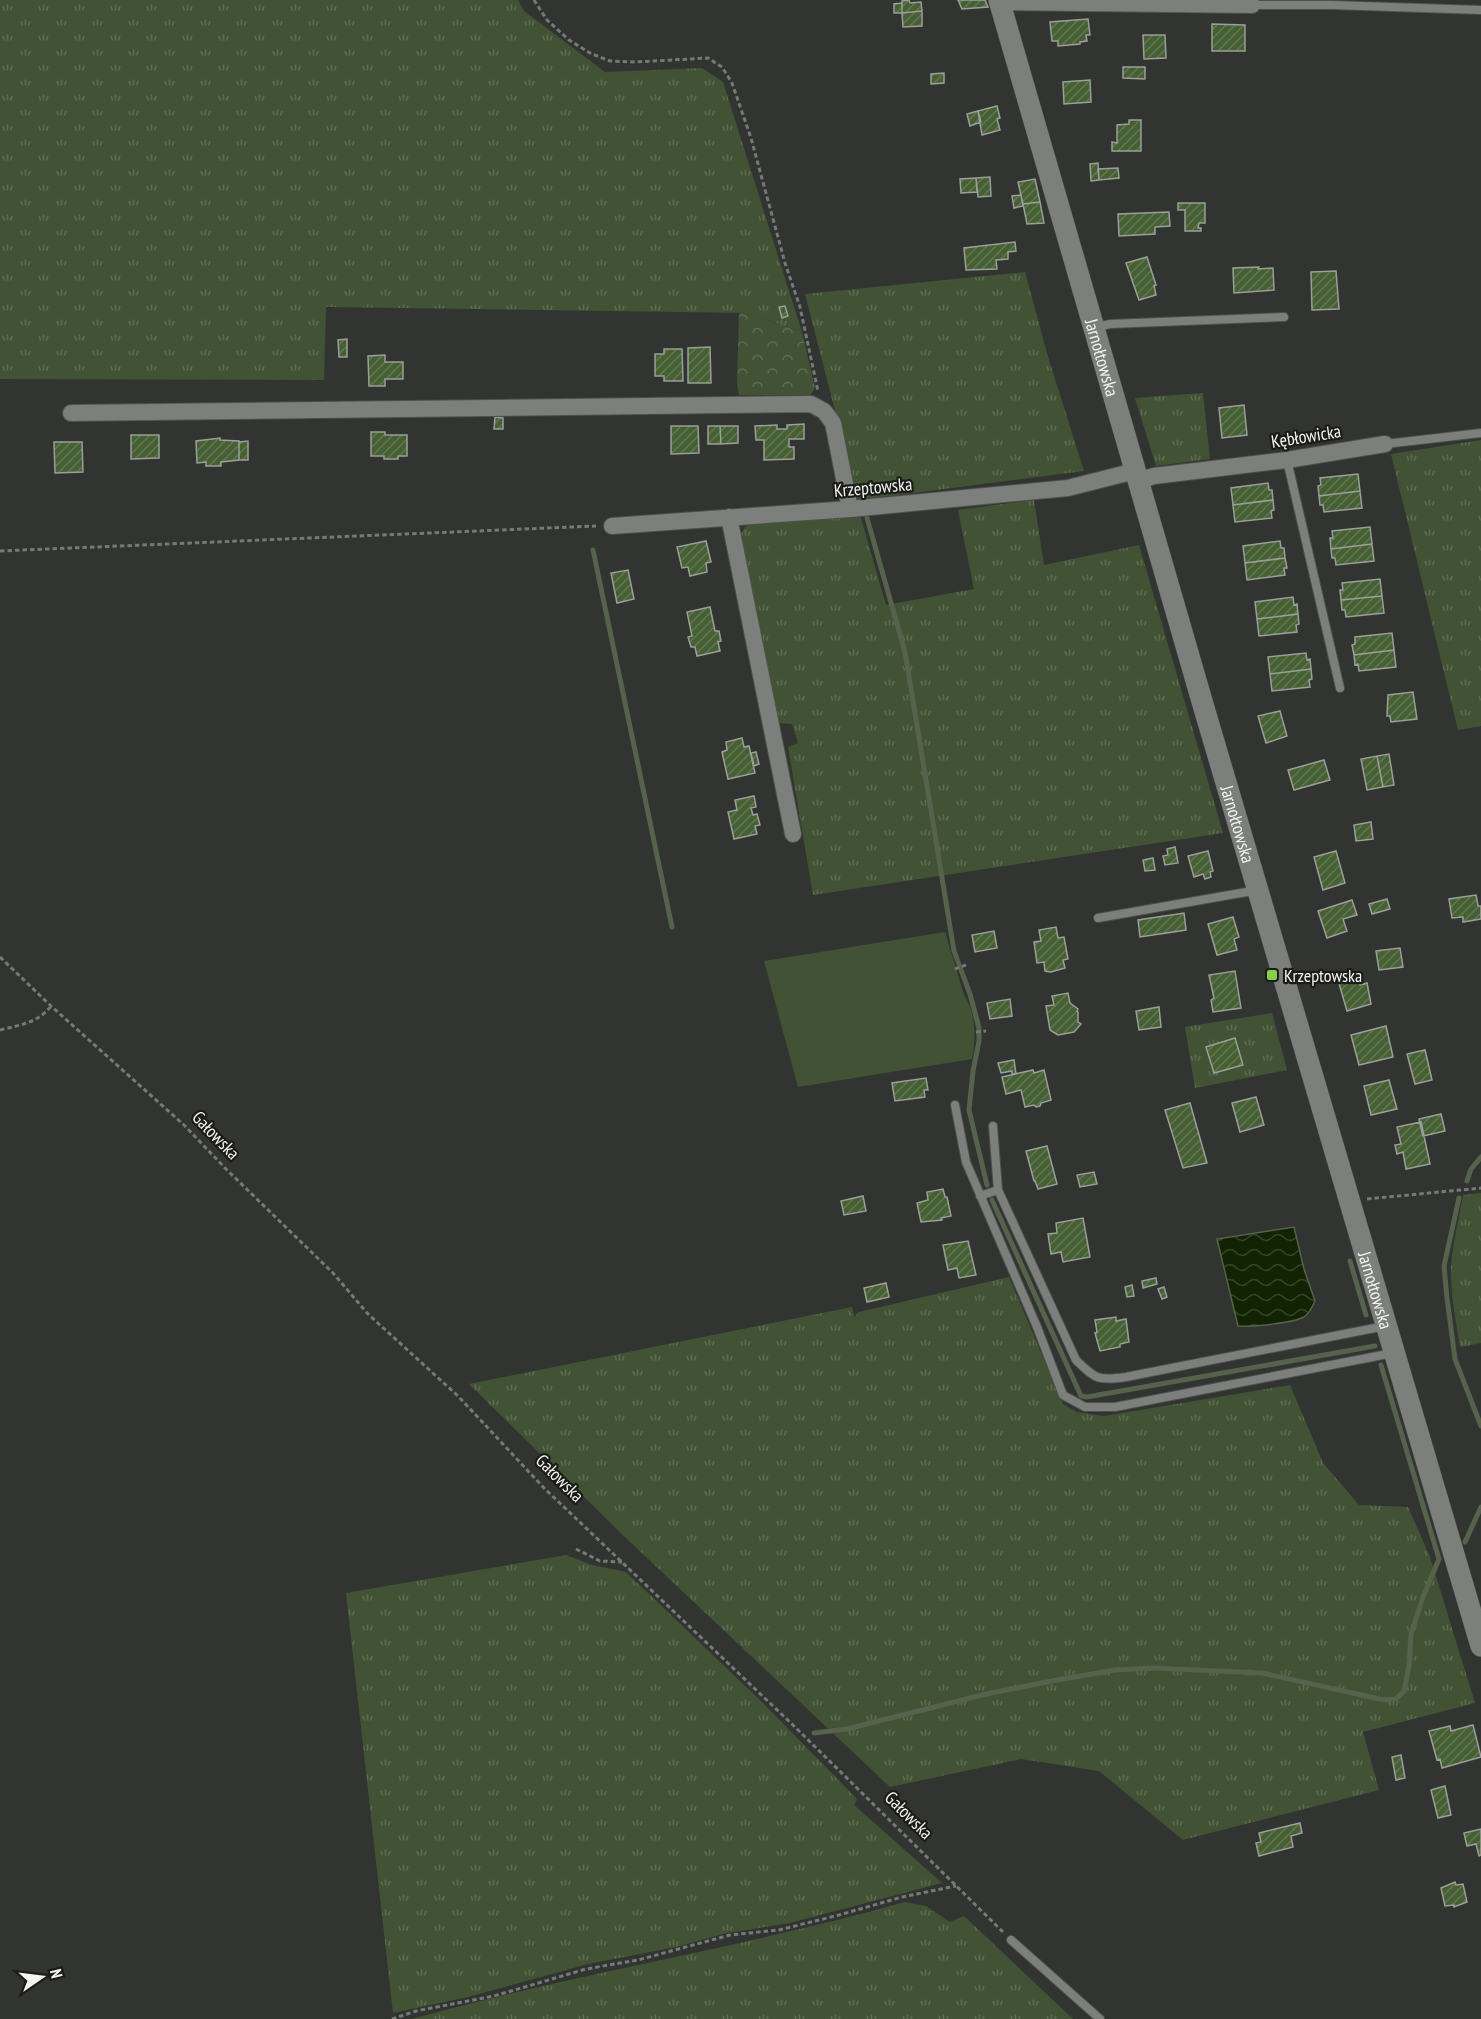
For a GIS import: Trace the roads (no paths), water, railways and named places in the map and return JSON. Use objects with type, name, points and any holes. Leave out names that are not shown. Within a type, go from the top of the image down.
[{"type":"street","points":[[999,1],[1253,2]]},
{"type":"street","name":"Jarnołtowska","points":[[999,1],[1386,1326],[1477,1616],[1481,1646]]},
{"type":"street","points":[[71,413],[811,404],[824,411],[833,423],[850,509]]},
{"type":"street","name":"Kębłowicka","points":[[1136,476],[1163,475],[1287,460],[1385,444]]},
{"type":"street","name":"Krzeptowska","points":[[612,526],[850,509],[1068,488],[1136,476]]},
{"type":"street","points":[[729,518],[793,834]]},
{"type":"lane","points":[[1253,2],[1481,10]]},
{"type":"lane","points":[[1094,328],[1110,324],[1284,317]]},
{"type":"lane","name":"Kębłowicka","points":[[1385,444],[1481,433]]},
{"type":"lane","points":[[1287,460],[1340,688]]},
{"type":"lane","points":[[1098,918],[1258,890]]},
{"type":"lane","points":[[955,1105],[966,1162],[1037,1327],[1063,1395],[1085,1407],[1114,1407],[1394,1353]]},
{"type":"lane","points":[[993,1126],[998,1190],[1076,1360],[1094,1377],[1106,1380],[1126,1377],[1386,1326]]},
{"type":"lane","points":[[980,1196],[998,1190]]},
{"type":"lane","points":[[1011,1940],[1100,2019]]},
{"type":"water","points":[[1294,1227],[1304,1269],[1315,1301],[1311,1310],[1304,1317],[1291,1321],[1238,1326],[1217,1239]]},
{"type":"waterway","points":[[867,518],[905,652],[954,951],[970,994],[979,1028],[969,1110],[987,1185]]},
{"type":"waterway","points":[[593,550],[672,927]]},
{"type":"waterway","points":[[1467,1181],[1471,1169],[1481,1157]]},
{"type":"waterway","points":[[1459,1198],[1444,1266],[1447,1298],[1455,1359],[1481,1426]]},
{"type":"waterway","points":[[992,1200],[1081,1396],[1087,1397],[1375,1346]]},
{"type":"waterway","points":[[1350,1261],[1366,1315]]},
{"type":"waterway","points":[[814,1733],[847,1729],[986,1694],[1115,1670],[1153,1668],[1262,1673],[1384,1700],[1396,1699],[1404,1691],[1409,1666],[1411,1634],[1439,1559],[1381,1365]]},
{"type":"waterway","points":[[1465,1542],[1481,1507]]},
{"type":"place","name":"Krzeptowska","points":[[1272,975]]}]
